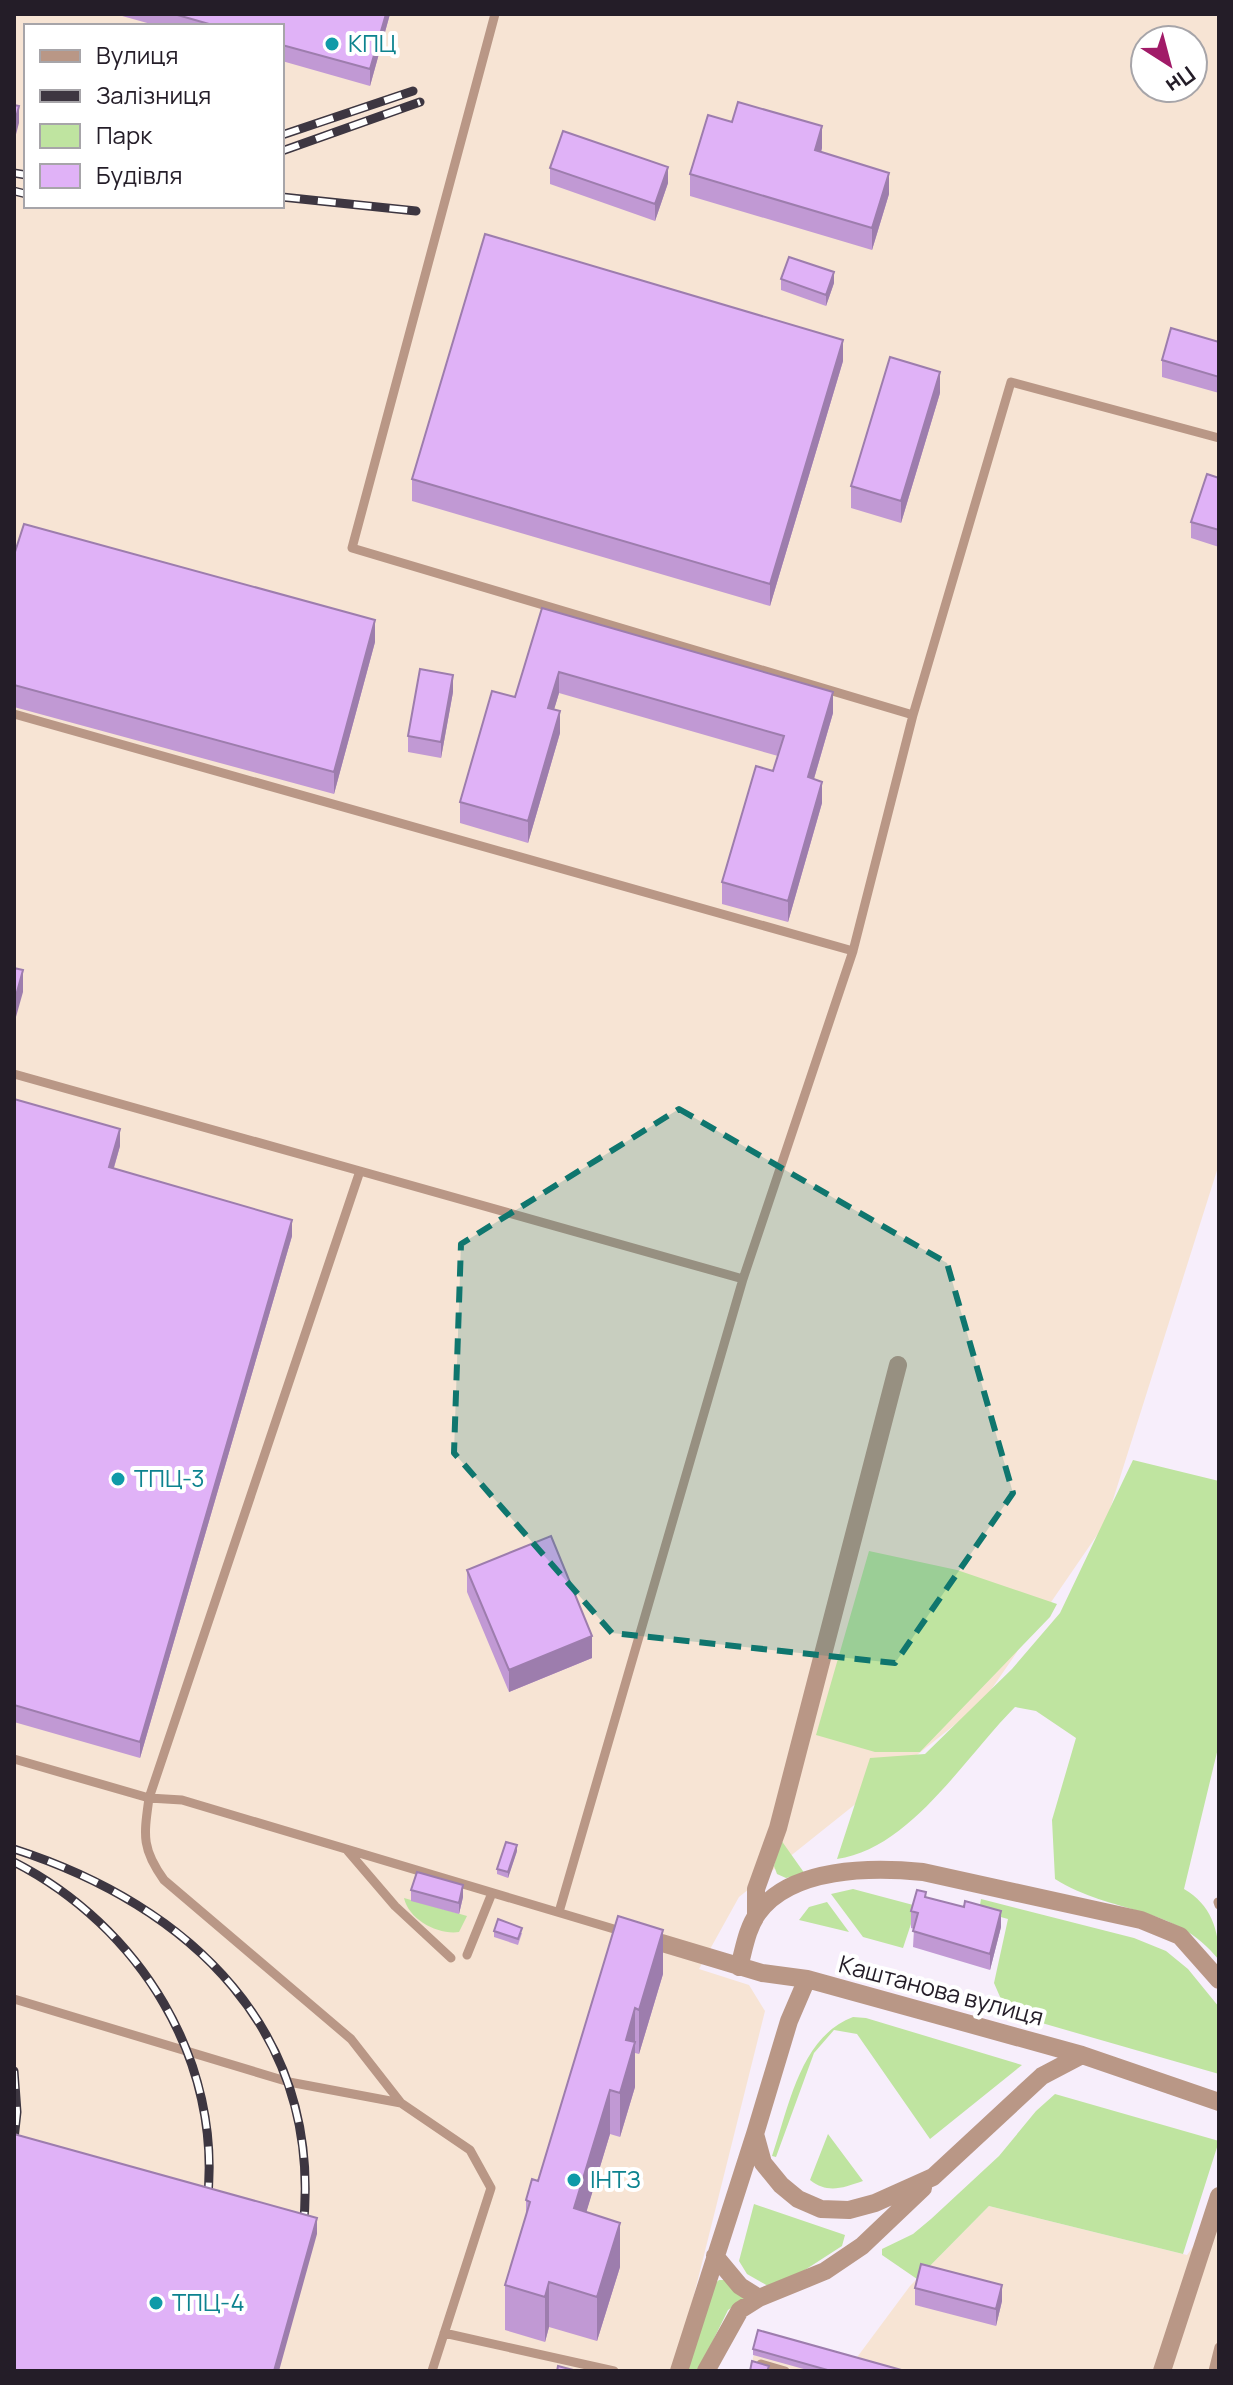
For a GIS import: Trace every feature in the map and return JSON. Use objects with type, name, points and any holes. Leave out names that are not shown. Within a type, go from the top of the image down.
[{"type":"street","points":[[739,1967],[756,1916],[756,1889],[778,1828],[898,1365]]},
{"type":"street","points":[[756,1916],[767,1902],[791,1887],[815,1879],[890,1868],[923,1872],[1141,1920],[1180,1936],[1202,1957],[1219,1980]]},
{"type":"street","points":[[654,1941],[739,1967],[807,1979]]},
{"type":"street","name":"Каштанова вулиця","points":[[679,2371],[789,2021],[807,1979],[1082,2055],[1219,2102]]},
{"type":"street","points":[[706,2371],[740,2310],[759,2298],[825,2271],[850,2254],[1042,2076],[1082,2055]]},
{"type":"street","points":[[755,2134],[763,2163],[781,2185],[798,2199],[821,2209],[849,2210],[875,2203],[933,2177]]},
{"type":"street","points":[[1162,2371],[1219,2196]]},
{"type":"street","points":[[715,2256],[723,2270],[759,2298]]},
{"type":"lane","points":[[495,14],[352,548],[913,715]]},
{"type":"lane","points":[[559,1912],[743,1279],[853,951],[913,715],[1011,382],[1219,438]]},
{"type":"lane","points":[[14,714],[853,951]]},
{"type":"lane","points":[[14,1074],[743,1279]]},
{"type":"lane","points":[[360,1171],[149,1798],[144,1839],[150,1860],[164,1880],[351,2039],[401,2103],[470,2150],[491,2188],[432,2371]]},
{"type":"lane","points":[[14,1759],[149,1798],[182,1800],[632,1934]]},
{"type":"lane","points":[[347,1850],[395,1906],[451,1958]]},
{"type":"lane","points":[[467,1955],[492,1893]]},
{"type":"lane","points":[[14,1999],[274,2078],[401,2103]]},
{"type":"lane","points":[[444,2333],[614,2371]]},
{"type":"lane","points":[[1213,2371],[1219,2347]]},
{"type":"lane","points":[[761,2364],[785,2371]]},
{"type":"highlighted area","points":[[679,1109],[947,1263],[1013,1493],[895,1663],[612,1633],[454,1453],[461,1244]]},
{"type":"shaded area","points":[[14,14],[1219,14],[1219,1164],[1106,1522],[982,1703],[739,1897],[699,1969],[749,1985],[765,2011],[675,2371],[14,2371]]},
{"type":"shaded area","points":[[989,2206],[1187,2255],[1219,2211],[1219,2371],[750,2371],[758,2336],[855,2360],[910,2286]]},
{"type":"green space","points":[[1133,1460],[1219,1481],[1219,1744],[1184,1889],[1201,1902],[1212,1919],[1219,1960],[1202,1942],[1163,1919],[1098,1899],[1055,1879],[1052,1820],[1076,1738],[1036,1711],[1015,1707],[912,1820],[864,1852],[837,1859],[870,1758],[925,1754],[1012,1669],[1060,1613]]},
{"type":"green space","points":[[869,1551],[957,1570],[1057,1604],[1050,1617],[920,1752],[875,1752],[816,1735]]},
{"type":"green space","points":[[781,1840],[805,1874],[786,1878],[777,1874],[774,1866]]},
{"type":"green space","points":[[853,1889],[917,1906],[903,1948],[863,1937],[831,1894]]},
{"type":"green space","points":[[404,1898],[467,1916],[459,1932],[442,1931],[418,1919]]},
{"type":"green space","points":[[981,1899],[1134,1938],[1166,1951],[1188,1969],[1219,2007],[1219,2074],[1007,2013],[994,1983],[1008,1919],[979,1911]]},
{"type":"green space","points":[[827,1902],[849,1932],[799,1920],[809,1907]]},
{"type":"green space","points":[[853,2017],[866,2018],[1022,2065],[930,2139],[857,2034],[834,2030],[814,2053],[776,2157],[772,2156],[791,2096],[809,2057],[820,2040],[835,2027]]},
{"type":"green space","points":[[1055,2094],[1219,2141],[1183,2254],[989,2206],[917,2279],[882,2255],[882,2249],[913,2234],[999,2156],[1036,2111]]},
{"type":"green space","points":[[828,2134],[863,2181],[829,2188],[810,2180]]},
{"type":"green space","points":[[754,2204],[845,2235],[842,2246],[794,2277],[768,2286],[747,2274],[739,2261]]},
{"type":"green space","points":[[719,2280],[725,2280],[746,2298],[728,2310],[698,2371],[687,2371],[712,2286]]},
{"type":"building","name":"КПЦ","points":[[174,14],[386,14],[370,69],[284,46],[284,24],[209,24]]},
{"type":"building","points":[[738,102],[822,126],[815,150],[889,173],[872,228],[690,174],[708,115],[732,122]]},
{"type":"building","points":[[14,105],[19,106],[14,126]]},
{"type":"building","points":[[563,131],[668,167],[655,204],[550,168]]},
{"type":"building","points":[[485,234],[843,340],[770,584],[412,479]]},
{"type":"building","points":[[789,257],[834,272],[826,295],[781,279]]},
{"type":"building","points":[[1171,328],[1219,342],[1219,377],[1162,360]]},
{"type":"building","points":[[890,357],[940,372],[901,501],[851,486]]},
{"type":"building","points":[[1207,474],[1219,478],[1219,530],[1191,522]]},
{"type":"building","points":[[24,524],[375,620],[334,772],[14,685],[14,555]]},
{"type":"building","points":[[542,608],[833,692],[808,777],[822,782],[788,901],[722,882],[756,766],[773,771],[784,736],[559,672],[548,708],[560,711],[528,821],[460,802],[492,691],[515,697]]},
{"type":"building","points":[[420,669],[453,675],[441,742],[408,736]]},
{"type":"building","points":[[14,968],[23,970],[14,1003]]},
{"type":"building","name":"ТПЦ-3","points":[[14,1099],[120,1129],[109,1167],[292,1220],[140,1742],[14,1705]]},
{"type":"building","points":[[551,1536],[592,1636],[509,1670],[467,1570]]},
{"type":"building","points":[[506,1842],[517,1845],[508,1872],[497,1869]]},
{"type":"building","points":[[417,1872],[463,1885],[459,1903],[411,1890]]},
{"type":"building","points":[[917,1890],[926,1892],[925,1897],[964,1907],[965,1901],[1001,1911],[990,1954],[913,1931],[918,1913],[911,1911]]},
{"type":"building","name":"ІНТЗ","points":[[618,1916],[663,1930],[639,2010],[635,2008],[626,2040],[635,2042],[620,2093],[610,2090],[574,2208],[620,2223],[597,2297],[549,2282],[545,2297],[505,2285],[530,2202],[526,2200],[532,2179],[538,2181]]},
{"type":"building","points":[[498,1919],[522,1928],[518,1939],[494,1931]]},
{"type":"building","name":"ТПЦ-4","points":[[14,2134],[317,2218],[274,2371],[14,2371]]},
{"type":"building","points":[[921,2264],[1002,2285],[996,2309],[915,2288]]},
{"type":"building","points":[[758,2330],[905,2371],[831,2371],[753,2349]]},
{"type":"building","points":[[752,2361],[769,2366],[767,2371],[750,2371]]},
{"type":"building","points":[[558,2366],[577,2371],[557,2371]]},
{"type":"railway","points":[[284,134],[413,91]]},
{"type":"railway","points":[[284,150],[420,102]]},
{"type":"railway","points":[[14,173],[24,175]]},
{"type":"railway","points":[[14,191],[24,194]]},
{"type":"railway","points":[[284,197],[416,211]]},
{"type":"railway","points":[[14,1849],[78,1874],[137,1905],[189,1942],[233,1987],[267,2037],[292,2095],[304,2159],[303,2230]]},
{"type":"railway","points":[[14,1862],[59,1889],[99,1922],[134,1961],[164,2003],[186,2050],[202,2099],[209,2151],[207,2204]]},
{"type":"railway","points":[[14,2071],[17,2112],[14,2139]]},
{"type":"place","name":"КПЦ","points":[[332,44]]},
{"type":"place","name":"ТПЦ-3","points":[[118,1479]]},
{"type":"place","name":"ІНТЗ","points":[[574,2180]]},
{"type":"place","name":"ТПЦ-4","points":[[156,2303]]}]
